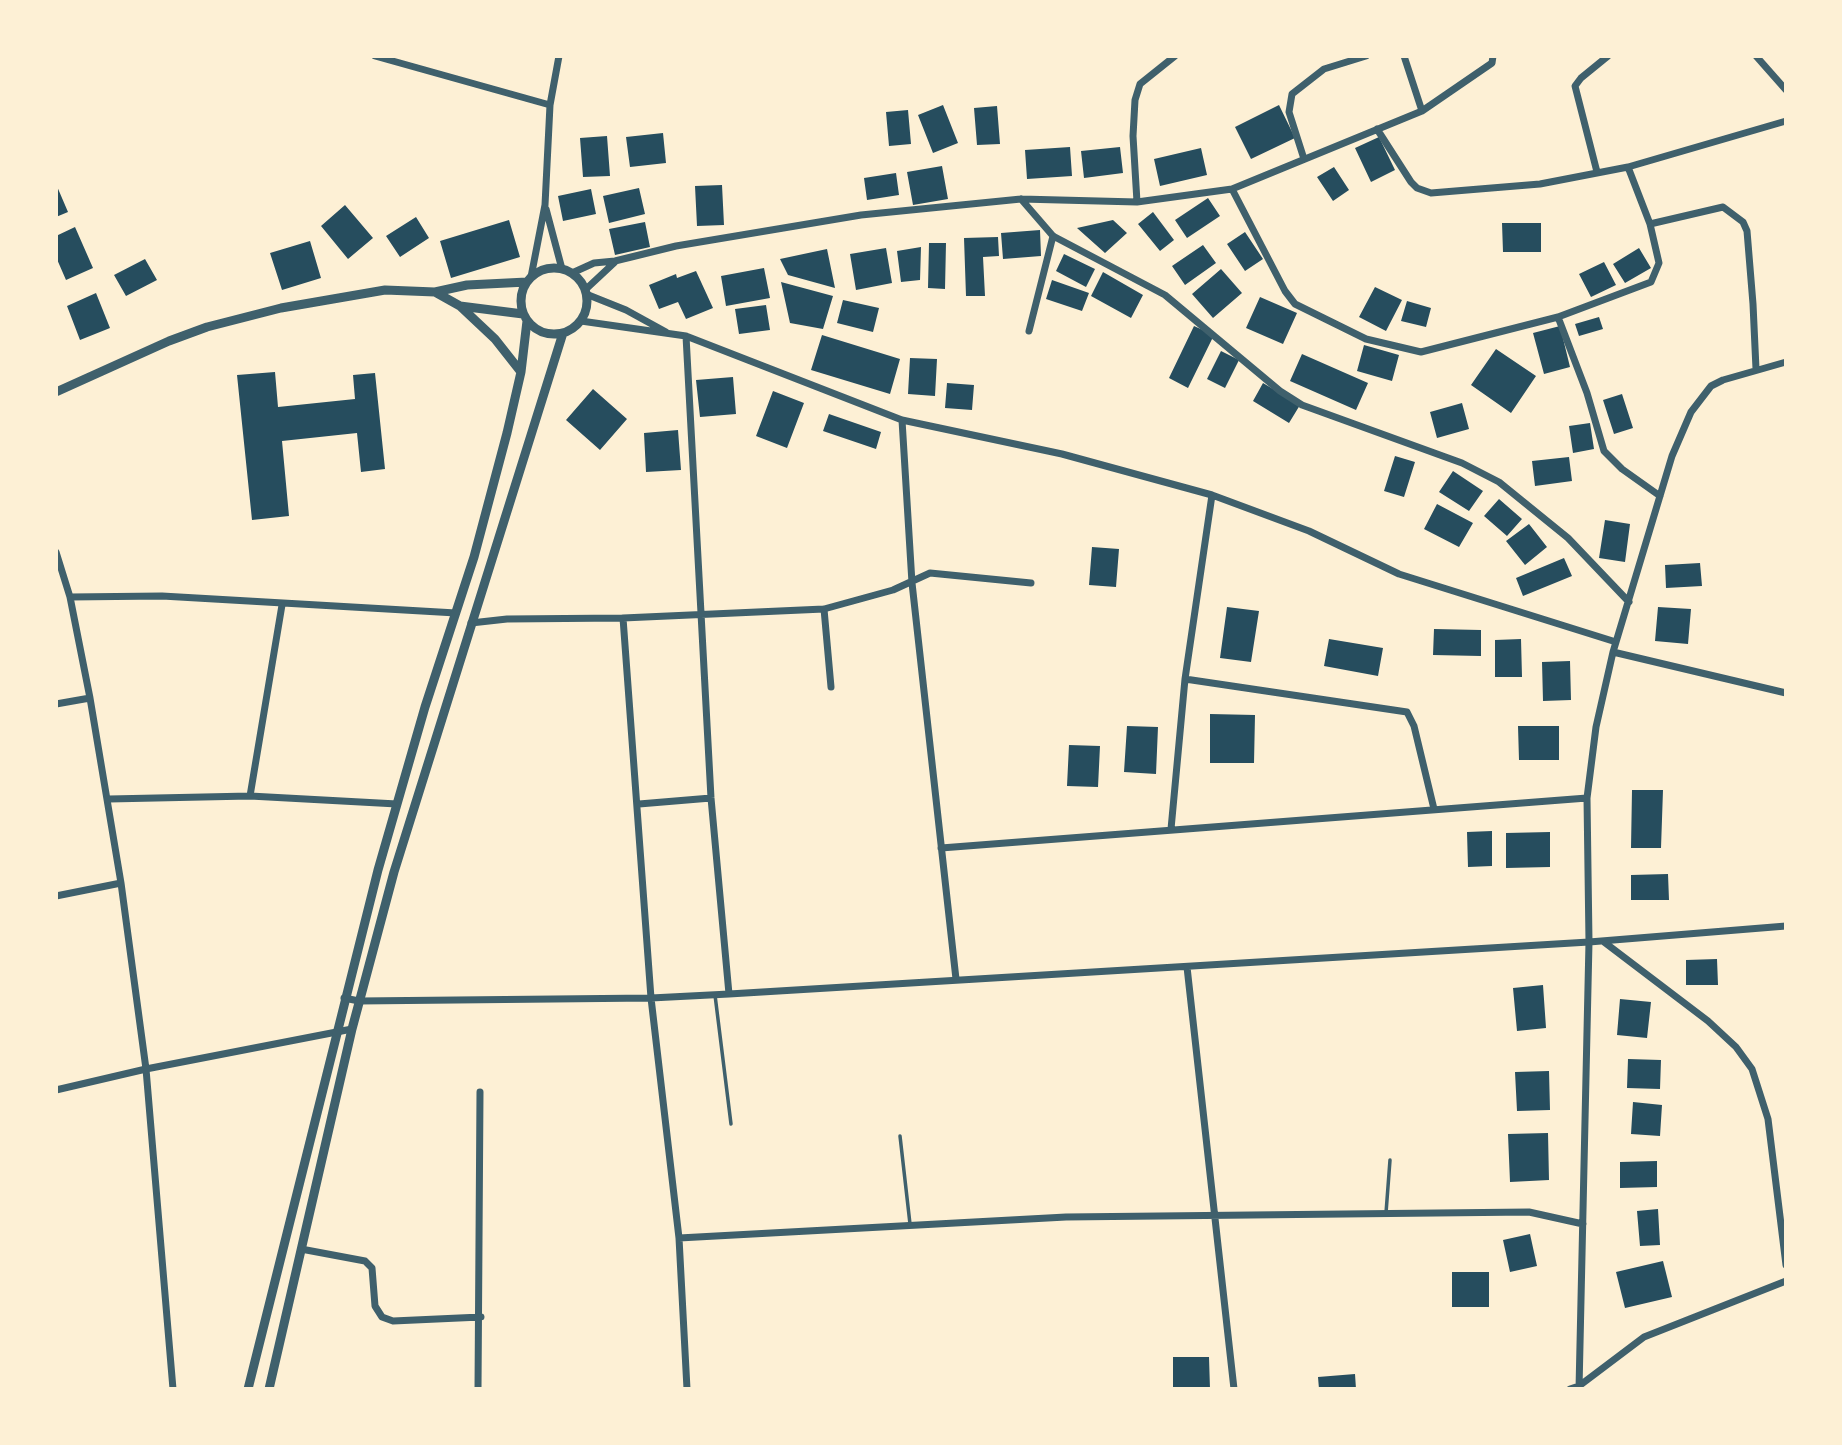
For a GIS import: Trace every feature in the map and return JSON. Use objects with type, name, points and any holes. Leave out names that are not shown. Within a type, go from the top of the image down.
[{"type":"street","points":[[376,56],[550,105]]},
{"type":"street","points":[[248,1389],[378,870],[474,557],[522,372],[525,317],[522,292],[529,280],[545,205],[550,105],[559,56]]},
{"type":"street","points":[[1137,202],[1133,136],[1135,100],[1140,84],[1175,56]]},
{"type":"street","points":[[1304,159],[1289,112],[1292,94],[1324,69],[1366,56]]},
{"type":"street","points":[[1404,56],[1422,111]]},
{"type":"street","points":[[572,273],[594,263],[615,261],[676,246],[861,215],[1021,200],[1137,202],[1232,189],[1422,111],[1492,63],[1493,56]]},
{"type":"street","points":[[1597,172],[1575,86],[1608,56]]},
{"type":"street","points":[[1756,56],[1786,90]]},
{"type":"street","points":[[1377,129],[1411,183],[1431,192],[1540,184],[1628,167],[1786,121]]},
{"type":"street","points":[[1232,189],[1289,297],[1305,310],[1366,339],[1425,351],[1558,317],[1651,282],[1659,263],[1650,224],[1628,167]]},
{"type":"street","points":[[1021,200],[1053,236],[1165,295],[1280,391],[1302,405],[1462,463],[1499,481],[1568,538],[1629,602]]},
{"type":"street","points":[[545,205],[562,269]]},
{"type":"street","points":[[1650,224],[1723,207],[1743,222],[1747,231],[1754,304],[1756,369]]},
{"type":"street","points":[[1029,331],[1053,236]]},
{"type":"street","points":[[269,1389],[352,1029],[394,872],[564,333],[581,321],[586,311],[586,292],[615,261]]},
{"type":"street","points":[[56,391],[169,341],[245,317],[385,290],[435,292],[467,285],[529,280],[551,268],[572,273],[586,292],[669,334]]},
{"type":"street","points":[[435,292],[460,306],[495,339],[522,372]]},
{"type":"street","points":[[460,306],[525,317],[542,332],[564,333]]},
{"type":"street","points":[[1558,317],[1587,393],[1604,451],[1622,469],[1660,496]]},
{"type":"street","points":[[581,321],[687,336],[902,419],[1062,454],[1212,495],[1310,531],[1399,574],[1616,642]]},
{"type":"street","points":[[687,336],[711,797],[729,994]]},
{"type":"street","points":[[1579,1388],[1589,942],[1587,798],[1596,727],[1613,652],[1684,425],[1702,396],[1723,380],[1786,362]]},
{"type":"street","points":[[902,419],[912,583],[956,979]]},
{"type":"street","points":[[1171,829],[1185,679],[1212,495]]},
{"type":"street","points":[[56,552],[69,597],[90,698],[121,883],[146,1069],[173,1389]]},
{"type":"street","points":[[474,557],[492,562]]},
{"type":"street","points":[[471,623],[507,619],[623,618],[824,609],[912,583],[930,573],[1031,583]]},
{"type":"street","points":[[69,597],[162,596],[456,613]]},
{"type":"street","points":[[250,796],[282,605]]},
{"type":"street","points":[[824,609],[831,687]]},
{"type":"street","points":[[623,618],[639,804],[651,998],[679,1238],[687,1389]]},
{"type":"street","points":[[1613,652],[1786,693]]},
{"type":"street","points":[[1185,679],[1290,692],[1407,712],[1414,726],[1434,808]]},
{"type":"street","points":[[56,704],[90,698]]},
{"type":"street","points":[[109,799],[250,796],[397,804]]},
{"type":"street","points":[[639,804],[711,797]]},
{"type":"street","points":[[941,848],[1587,798]]},
{"type":"street","points":[[378,870],[394,872]]},
{"type":"street","points":[[56,896],[121,883]]},
{"type":"street","points":[[344,998],[359,1001],[715,995],[1589,942],[1786,926]]},
{"type":"street","points":[[1603,941],[1715,1027],[1736,1046],[1752,1069],[1768,1119],[1786,1265]]},
{"type":"street","points":[[1187,967],[1234,1389]]},
{"type":"street","points":[[56,1090],[146,1069],[352,1029]]},
{"type":"street","points":[[478,1389],[481,1317],[480,1092]]},
{"type":"street","points":[[679,1238],[910,1223],[1066,1217],[1529,1212],[1583,1224]]},
{"type":"street","points":[[301,1249],[365,1261],[372,1268],[375,1306],[382,1317],[393,1321],[481,1317]]},
{"type":"street","points":[[1570,1389],[1579,1388],[1644,1337],[1786,1281]]},
{"type":"lane","points":[[715,995],[731,1124]]},
{"type":"lane","points":[[900,1136],[910,1223]]},
{"type":"lane","points":[[1387,1213],[1390,1160]]},
{"type":"building","points":[[943,105],[958,143],[933,153],[918,115]]},
{"type":"building","points":[[1279,105],[1295,138],[1251,159],[1235,127]]},
{"type":"building","points":[[997,106],[1000,144],[977,145],[974,108]]},
{"type":"building","points":[[908,110],[911,144],[889,146],[886,112]]},
{"type":"building","points":[[663,133],[666,163],[630,167],[626,137]]},
{"type":"building","points":[[607,136],[610,176],[583,177],[580,138]]},
{"type":"building","points":[[1379,137],[1395,170],[1371,182],[1355,148]]},
{"type":"building","points":[[1070,147],[1072,176],[1027,179],[1025,150]]},
{"type":"building","points":[[1120,147],[1123,173],[1084,178],[1081,151]]},
{"type":"building","points":[[1201,148],[1207,175],[1160,186],[1154,159]]},
{"type":"building","points":[[942,166],[948,199],[913,205],[907,172]]},
{"type":"building","points":[[1334,167],[1349,190],[1333,201],[1317,177]]},
{"type":"building","points":[[896,173],[899,195],[867,200],[864,178]]},
{"type":"building","points":[[56,184],[68,212],[56,217]]},
{"type":"building","points":[[722,185],[724,225],[697,226],[695,186]]},
{"type":"building","points":[[639,188],[645,214],[609,223],[603,196]]},
{"type":"building","points":[[591,189],[596,214],[563,221],[558,196]]},
{"type":"building","points":[[1208,198],[1220,216],[1187,238],[1175,220]]},
{"type":"building","points":[[345,205],[373,238],[348,259],[321,226]]},
{"type":"building","points":[[1153,212],[1174,240],[1160,251],[1138,224]]},
{"type":"building","points":[[416,217],[429,238],[400,257],[386,236]]},
{"type":"building","points":[[509,220],[520,257],[451,278],[440,241]]},
{"type":"building","points":[[1113,220],[1127,233],[1105,253],[1077,228]]},
{"type":"building","points":[[645,222],[650,247],[615,255],[609,229]]},
{"type":"building","points":[[1502,223],[1541,223],[1541,252],[1503,252]]},
{"type":"building","points":[[75,227],[93,268],[66,280],[56,257],[56,236]]},
{"type":"building","points":[[1040,230],[1041,256],[1003,259],[1001,233]]},
{"type":"building","points":[[1245,232],[1263,259],[1245,271],[1227,244]]},
{"type":"building","points":[[998,237],[999,256],[983,257],[985,296],[966,296],[964,238]]},
{"type":"building","points":[[310,241],[321,278],[282,290],[270,253]]},
{"type":"building","points":[[929,243],[946,243],[945,289],[928,288]]},
{"type":"building","points":[[1203,245],[1216,263],[1185,285],[1172,266]]},
{"type":"building","points":[[921,247],[920,280],[901,282],[897,251]]},
{"type":"building","points":[[886,248],[892,283],[856,290],[850,254]]},
{"type":"building","points":[[1639,248],[1651,268],[1625,283],[1613,264]]},
{"type":"building","points":[[827,249],[835,288],[788,275],[780,259]]},
{"type":"building","points":[[1064,254],[1095,269],[1086,287],[1056,271]]},
{"type":"building","points":[[145,259],[157,280],[126,296],[114,275]]},
{"type":"building","points":[[1604,262],[1616,285],[1591,297],[1579,274]]},
{"type":"building","points":[[764,268],[770,298],[726,306],[721,276]]},
{"type":"building","points":[[1221,269],[1242,293],[1213,318],[1192,294]]},
{"type":"building","points":[[696,271],[713,308],[686,319],[678,302],[659,309],[649,285],[676,274],[677,278]]},
{"type":"building","points":[[1103,272],[1143,295],[1131,318],[1091,296]]},
{"type":"building","points":[[1052,280],[1089,293],[1082,311],[1046,299]]},
{"type":"building","points":[[781,282],[833,296],[823,329],[790,323]]},
{"type":"building","points":[[1375,287],[1402,300],[1386,331],[1359,317]]},
{"type":"building","points":[[96,293],[110,328],[80,340],[67,306]]},
{"type":"building","points":[[1260,297],[1297,313],[1283,344],[1246,328]]},
{"type":"building","points":[[843,300],[879,308],[873,332],[837,323]]},
{"type":"building","points":[[1407,301],[1431,308],[1426,327],[1401,321]]},
{"type":"building","points":[[766,305],[770,330],[739,334],[735,309]]},
{"type":"building","points":[[1599,317],[1603,329],[1579,336],[1575,324]]},
{"type":"building","points":[[1194,326],[1214,335],[1188,388],[1169,378]]},
{"type":"building","points":[[1560,326],[1570,367],[1544,374],[1533,333]]},
{"type":"building","points":[[822,335],[900,359],[890,394],[811,370]]},
{"type":"building","points":[[1364,345],[1399,355],[1392,381],[1357,371]]},
{"type":"building","points":[[1496,349],[1536,376],[1511,413],[1471,385]]},
{"type":"building","points":[[1221,351],[1239,360],[1225,388],[1207,379]]},
{"type":"building","points":[[1302,354],[1368,383],[1356,410],[1290,381]]},
{"type":"building","points":[[910,358],[937,359],[935,396],[908,394]]},
{"type":"building","points":[[275,372],[278,407],[355,399],[353,375],[375,373],[385,469],[361,472],[357,433],[282,441],[289,516],[252,520],[237,375]]},
{"type":"building","points":[[733,377],[736,414],[700,417],[696,380]]},
{"type":"building","points":[[947,383],[974,385],[972,410],[945,408]]},
{"type":"building","points":[[1263,383],[1300,405],[1289,423],[1253,401]]},
{"type":"building","points":[[593,389],[627,419],[600,450],[566,420]]},
{"type":"building","points":[[773,391],[804,403],[787,448],[756,436]]},
{"type":"building","points":[[1622,394],[1633,428],[1614,434],[1603,400]]},
{"type":"building","points":[[1462,403],[1469,429],[1437,438],[1430,412]]},
{"type":"building","points":[[829,414],[881,432],[876,449],[823,431]]},
{"type":"building","points":[[1590,423],[1594,449],[1573,453],[1569,426]]},
{"type":"building","points":[[678,430],[681,470],[646,472],[644,433]]},
{"type":"building","points":[[1395,456],[1415,462],[1404,497],[1384,491]]},
{"type":"building","points":[[1569,457],[1572,481],[1535,486],[1532,461]]},
{"type":"building","points":[[1453,471],[1483,491],[1469,511],[1439,492]]},
{"type":"building","points":[[1499,499],[1522,519],[1507,536],[1484,516]]},
{"type":"building","points":[[1437,504],[1473,523],[1459,547],[1424,529]]},
{"type":"building","points":[[1605,520],[1630,524],[1625,562],[1599,558]]},
{"type":"building","points":[[1529,524],[1547,547],[1525,565],[1506,541]]},
{"type":"building","points":[[1092,547],[1119,549],[1116,587],[1089,585]]},
{"type":"building","points":[[1564,558],[1572,576],[1523,596],[1516,578]]},
{"type":"building","points":[[1700,563],[1702,586],[1666,588],[1665,565]]},
{"type":"building","points":[[1227,607],[1259,611],[1251,662],[1220,658]]},
{"type":"building","points":[[1658,607],[1691,609],[1688,644],[1655,641]]},
{"type":"building","points":[[1434,629],[1481,630],[1481,656],[1433,655]]},
{"type":"building","points":[[1329,639],[1383,648],[1378,676],[1324,666]]},
{"type":"building","points":[[1521,639],[1522,677],[1495,677],[1495,640]]},
{"type":"building","points":[[1570,661],[1571,700],[1543,701],[1542,662]]},
{"type":"building","points":[[1210,714],[1255,715],[1254,763],[1210,763]]},
{"type":"building","points":[[1127,726],[1158,727],[1156,774],[1124,772]]},
{"type":"building","points":[[1518,726],[1559,726],[1559,760],[1519,760]]},
{"type":"building","points":[[1069,745],[1100,746],[1098,787],[1067,786]]},
{"type":"building","points":[[1632,790],[1663,790],[1661,848],[1631,848]]},
{"type":"building","points":[[1492,831],[1492,866],[1468,867],[1467,832]]},
{"type":"building","points":[[1550,832],[1550,867],[1506,868],[1506,833]]},
{"type":"building","points":[[1668,874],[1669,900],[1631,900],[1631,875]]},
{"type":"building","points":[[1717,959],[1718,985],[1686,985],[1686,960]]},
{"type":"building","points":[[1543,985],[1546,1028],[1517,1031],[1513,988]]},
{"type":"building","points":[[1620,999],[1651,1002],[1647,1038],[1617,1035]]},
{"type":"building","points":[[1628,1059],[1661,1060],[1660,1089],[1627,1088]]},
{"type":"building","points":[[1549,1071],[1550,1110],[1517,1111],[1515,1072]]},
{"type":"building","points":[[1633,1102],[1662,1105],[1660,1136],[1631,1134]]},
{"type":"building","points":[[1548,1133],[1549,1180],[1510,1182],[1508,1134]]},
{"type":"building","points":[[1657,1161],[1657,1187],[1620,1188],[1620,1162]]},
{"type":"building","points":[[1658,1209],[1660,1245],[1640,1246],[1637,1211]]},
{"type":"building","points":[[1530,1234],[1537,1266],[1510,1272],[1503,1240]]},
{"type":"building","points":[[1663,1261],[1672,1297],[1625,1308],[1616,1272]]},
{"type":"building","points":[[1452,1272],[1489,1272],[1489,1307],[1452,1307]]},
{"type":"building","points":[[1173,1357],[1209,1357],[1210,1389],[1173,1389]]},
{"type":"building","points":[[1355,1374],[1356,1389],[1319,1389],[1318,1377]]}]
